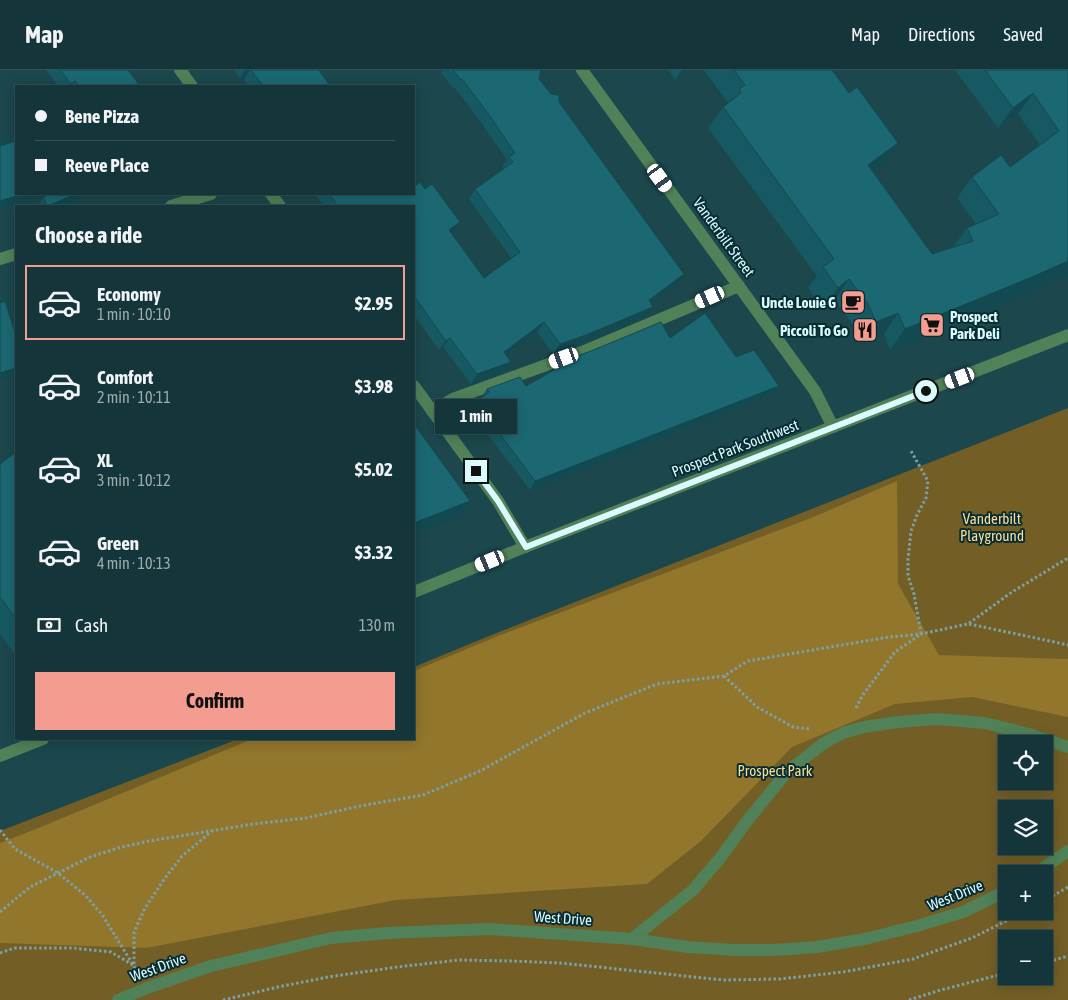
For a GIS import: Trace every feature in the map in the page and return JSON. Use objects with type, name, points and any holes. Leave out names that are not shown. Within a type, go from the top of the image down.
[{"type":"street","points":[[180,70],[191,85]]},
{"type":"street","name":"Vanderbilt Street","points":[[582,70],[815,391],[833,427]]},
{"type":"street","points":[[174,205],[208,195]]},
{"type":"street","points":[[0,259],[15,254]]},
{"type":"street","points":[[432,411],[454,399],[582,352],[739,286]]},
{"type":"street","name":"Prospect Park Southwest","points":[[415,592],[1068,335]]},
{"type":"street","points":[[415,387],[498,501],[526,547]]},
{"type":"street","points":[[632,939],[693,890],[787,772],[824,742],[843,733],[864,727],[937,719],[985,723],[1029,734],[1068,747]]},
{"type":"street","points":[[0,756],[40,740]]},
{"type":"street","points":[[1048,865],[1068,851]]},
{"type":"street","name":"West Drive","points":[[118,1000],[211,966],[331,938],[387,932],[490,929],[632,939],[688,947],[774,950],[817,947],[865,939],[963,912],[998,895]]},
{"type":"path","points":[[911,451],[928,481],[926,498],[911,532],[908,559],[908,576],[914,594],[921,634]]},
{"type":"path","points":[[968,624],[1012,592],[1068,558]]},
{"type":"path","points":[[0,912],[30,887],[90,857],[118,848],[213,830],[306,818],[423,795],[480,771],[585,713],[657,684],[724,676],[748,661],[889,637],[921,634],[968,624],[1068,645]]},
{"type":"path","points":[[724,676],[757,707],[793,727],[843,733],[862,696],[895,652],[921,634]]},
{"type":"path","points":[[0,830],[16,849],[58,873],[86,896],[103,916],[135,967]]},
{"type":"path","points":[[135,967],[134,932],[145,908],[182,856],[213,830]]},
{"type":"path","points":[[1053,896],[1068,887]]},
{"type":"path","points":[[223,1000],[278,986],[328,977],[459,960],[560,964],[723,980],[780,980],[843,972],[913,959],[972,938],[1008,920]]},
{"type":"path","points":[[0,953],[14,948],[73,948],[110,952],[135,967]]},
{"type":"path","points":[[1053,960],[1068,956]]},
{"type":"path","points":[[909,1000],[998,975]]},
{"type":"green space","name":"Prospect Park","points":[[1068,408],[1068,1000],[0,1000],[0,831],[235,740],[415,740],[415,667]]},
{"type":"shaded area","points":[[897,481],[898,584],[939,655],[1068,659],[1068,717],[972,697],[895,704],[792,747],[701,841],[647,884],[396,900],[146,948],[0,943],[0,843],[250,740],[415,740],[415,671],[498,636],[811,518]]},
{"type":"building","points":[[60,70],[128,70],[139,85],[78,85],[75,81],[71,84]]},
{"type":"building","points":[[251,70],[319,70],[329,85],[262,85]]},
{"type":"building","points":[[453,70],[541,70],[539,79],[551,94],[559,95],[559,102],[684,274],[649,300],[653,307],[560,344],[544,322],[504,352],[511,362],[477,374],[450,338],[446,341],[415,297],[415,205],[337,205],[330,195],[415,195],[415,186],[420,182],[425,189],[432,184],[460,222],[449,230],[484,278],[520,252],[475,189],[513,162],[509,157],[515,153],[487,112]]},
{"type":"building","points":[[734,70],[832,70],[849,93],[857,87],[898,143],[868,165],[932,254],[973,241],[967,228],[999,214],[972,177],[1001,155],[1010,167],[1059,131],[1033,93],[1013,108],[985,70],[1068,70],[1068,261],[905,329],[898,313],[876,322],[868,304],[849,279],[838,288],[823,267],[834,259],[723,107],[741,93],[739,89],[745,85]]},
{"type":"building","points":[[15,141],[15,195],[19,195],[0,201],[0,146]]},
{"type":"building","points":[[48,195],[74,195],[49,205],[46,205],[43,198]]},
{"type":"building","points":[[5,301],[15,333],[15,368],[0,373],[0,303]]},
{"type":"building","points":[[705,313],[736,357],[754,350],[779,386],[535,481],[476,402],[489,392],[487,389],[520,377],[526,386],[570,361],[569,359],[661,322],[670,338]]},
{"type":"building","points":[[415,425],[470,501],[415,523]]},
{"type":"building","points":[[15,453],[15,618],[0,597],[0,464]]},
{"type":"place","name":"Uncle Louie G","points":[[853,302]]},
{"type":"place","name":"Prospect Park Deli","points":[[932,325]]},
{"type":"place","name":"Piccoli To Go","points":[[865,330]]},
{"type":"route","points":[[476,471],[506,512],[526,547],[926,391]]},
{"type":"park label","name":"Vanderbilt Playground","points":[[992,526]]}]
